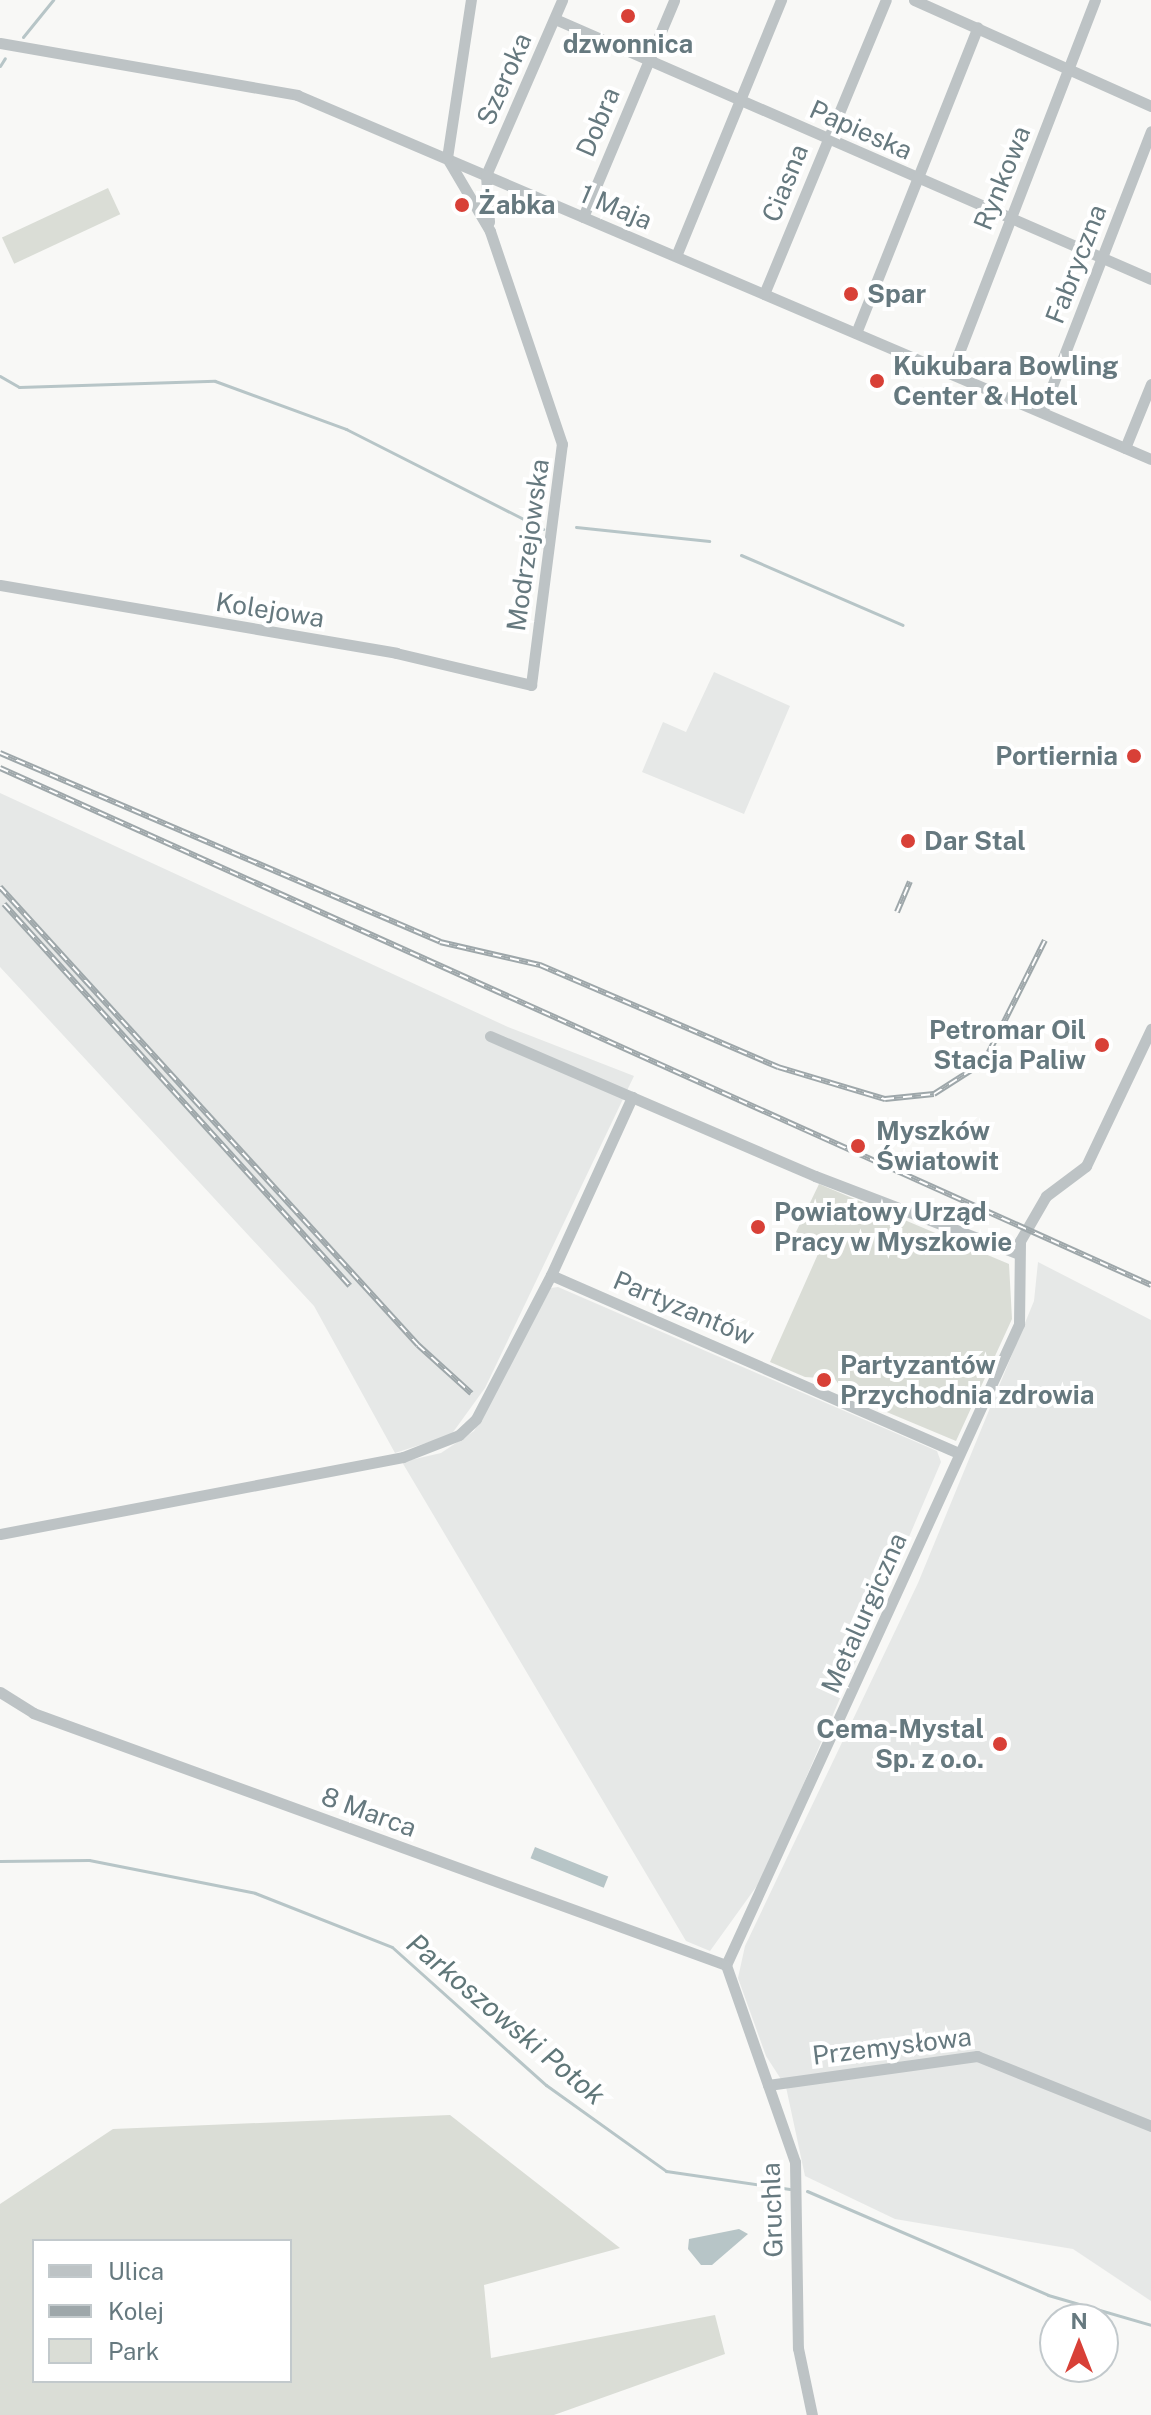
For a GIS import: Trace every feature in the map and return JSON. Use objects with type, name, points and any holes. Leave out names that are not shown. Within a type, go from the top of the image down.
[{"type":"street","points":[[447,158],[471,0]]},
{"type":"street","name":"Szeroka","points":[[486,175],[562,0]]},
{"type":"street","name":"Dobra","points":[[583,217],[674,0]]},
{"type":"street","points":[[676,256],[781,0]]},
{"type":"street","name":"Ciasna","points":[[764,294],[886,0]]},
{"type":"street","points":[[914,0],[1151,106]]},
{"type":"street","name":"Rynkowa","points":[[951,373],[1095,0]]},
{"type":"street","name":"Papieska","points":[[555,19],[647,63],[1151,279]]},
{"type":"street","points":[[856,333],[920,180],[978,27]]},
{"type":"street","name":"1 Maja","points":[[0,43],[254,84],[447,158],[1151,459]]},
{"type":"street","name":"Fabryczna","points":[[1042,412],[1151,131]]},
{"type":"street","name":"Modrzejowska","points":[[447,158],[490,231],[562,444],[531,685]]},
{"type":"street","points":[[471,195],[486,175]]},
{"type":"street","name":"Modrzejowska","points":[[486,175],[490,231]]},
{"type":"street","points":[[1125,448],[1151,384]]},
{"type":"street","name":"Kolejowa","points":[[0,585],[396,653],[531,685]]},
{"type":"street","points":[[959,1453],[1019,1324],[1024,1302],[1017,1253],[1042,1201],[1086,1166],[1151,1029]]},
{"type":"street","points":[[490,1036],[1017,1253]]},
{"type":"street","points":[[0,1534],[434,1449],[476,1419],[551,1275],[632,1097]]},
{"type":"street","name":"Partyzantów","points":[[551,1275],[959,1453]]},
{"type":"street","name":"Metalurgiczna","points":[[726,1965],[959,1453]]},
{"type":"street","name":"8 Marca","points":[[0,1692],[33,1713],[726,1965]]},
{"type":"street","name":"Gruchla","points":[[726,1965],[797,2173],[798,2348],[812,2415]]},
{"type":"street","name":"Przemysłowa","points":[[768,2085],[977,2056],[1151,2126]]},
{"type":"shaded area","points":[[714,672],[790,706],[744,814],[642,772],[663,722],[686,732]]},
{"type":"shaded area","points":[[0,793],[508,1027],[634,1076],[485,1388],[451,1435],[395,1453],[314,1306],[0,967]]},
{"type":"shaded area","points":[[1038,1262],[1151,1320],[1151,2301],[1073,2249],[895,2219],[805,2176],[786,2087],[766,2056],[738,1978],[745,1946],[918,1583],[1034,1301]]},
{"type":"shaded area","points":[[558,1287],[937,1451],[941,1462],[764,1876],[710,1951],[686,1941],[402,1462],[441,1453],[474,1431],[551,1288]]},
{"type":"shaded area","points":[[535,1847],[608,1877],[604,1888],[531,1858]]},
{"type":"shaded area","points":[[739,2229],[748,2234],[712,2265],[701,2265],[688,2249],[689,2239]]},
{"type":"green space","points":[[108,188],[120,214],[14,264],[2,237]]},
{"type":"green space","points":[[819,1184],[1009,1264],[1012,1319],[956,1441],[846,1395],[835,1379],[805,1377],[770,1362],[822,1245],[796,1232]]},
{"type":"green space","points":[[450,2115],[620,2248],[484,2285],[491,2358],[715,2315],[725,2354],[554,2415],[0,2415],[0,2204],[113,2129]]},
{"type":"waterway","points":[[23,37],[53,0]]},
{"type":"waterway","points":[[0,66],[5,58]]},
{"type":"waterway","points":[[0,376],[19,387],[215,381],[346,429],[543,529]]},
{"type":"waterway","points":[[576,527],[709,541]]},
{"type":"waterway","points":[[741,555],[903,625]]},
{"type":"waterway","name":"Parkoszowski Potok","points":[[0,1861],[89,1860],[255,1893],[392,1947],[546,2085],[666,2171],[790,2189]]},
{"type":"waterway","name":"Parkoszowski Potok","points":[[807,2191],[1048,2295],[1151,2325]]},
{"type":"railway","points":[[0,753],[440,942],[540,965],[778,1067],[885,1099],[934,1094],[984,1062],[1045,940]]},
{"type":"railway","points":[[0,768],[1151,1285]]},
{"type":"railway","points":[[897,912],[910,882]]},
{"type":"railway","points":[[0,887],[418,1345],[471,1393]]},
{"type":"railway","points":[[4,904],[350,1286]]},
{"type":"place","name":"dzwonnica","points":[[628,16]]},
{"type":"place","name":"Żabka","points":[[462,205]]},
{"type":"place","name":"Spar","points":[[851,294]]},
{"type":"place","name":"Kukubara Bowling Center & Hotel","points":[[877,381]]},
{"type":"place","name":"Portiernia","points":[[1134,756]]},
{"type":"place","name":"Dar Stal","points":[[908,841]]},
{"type":"place","name":"Petromar Oil Stacja Paliw","points":[[1102,1045]]},
{"type":"place","name":"Myszków Światowit","points":[[858,1146]]},
{"type":"place","name":"Powiatowy Urząd Pracy w Myszkowie","points":[[758,1227]]},
{"type":"place","name":"Partyzantów Przychodnia zdrowia","points":[[824,1380]]},
{"type":"place","name":"Cema-Mystal Sp. z o.o.","points":[[1000,1744]]}]
